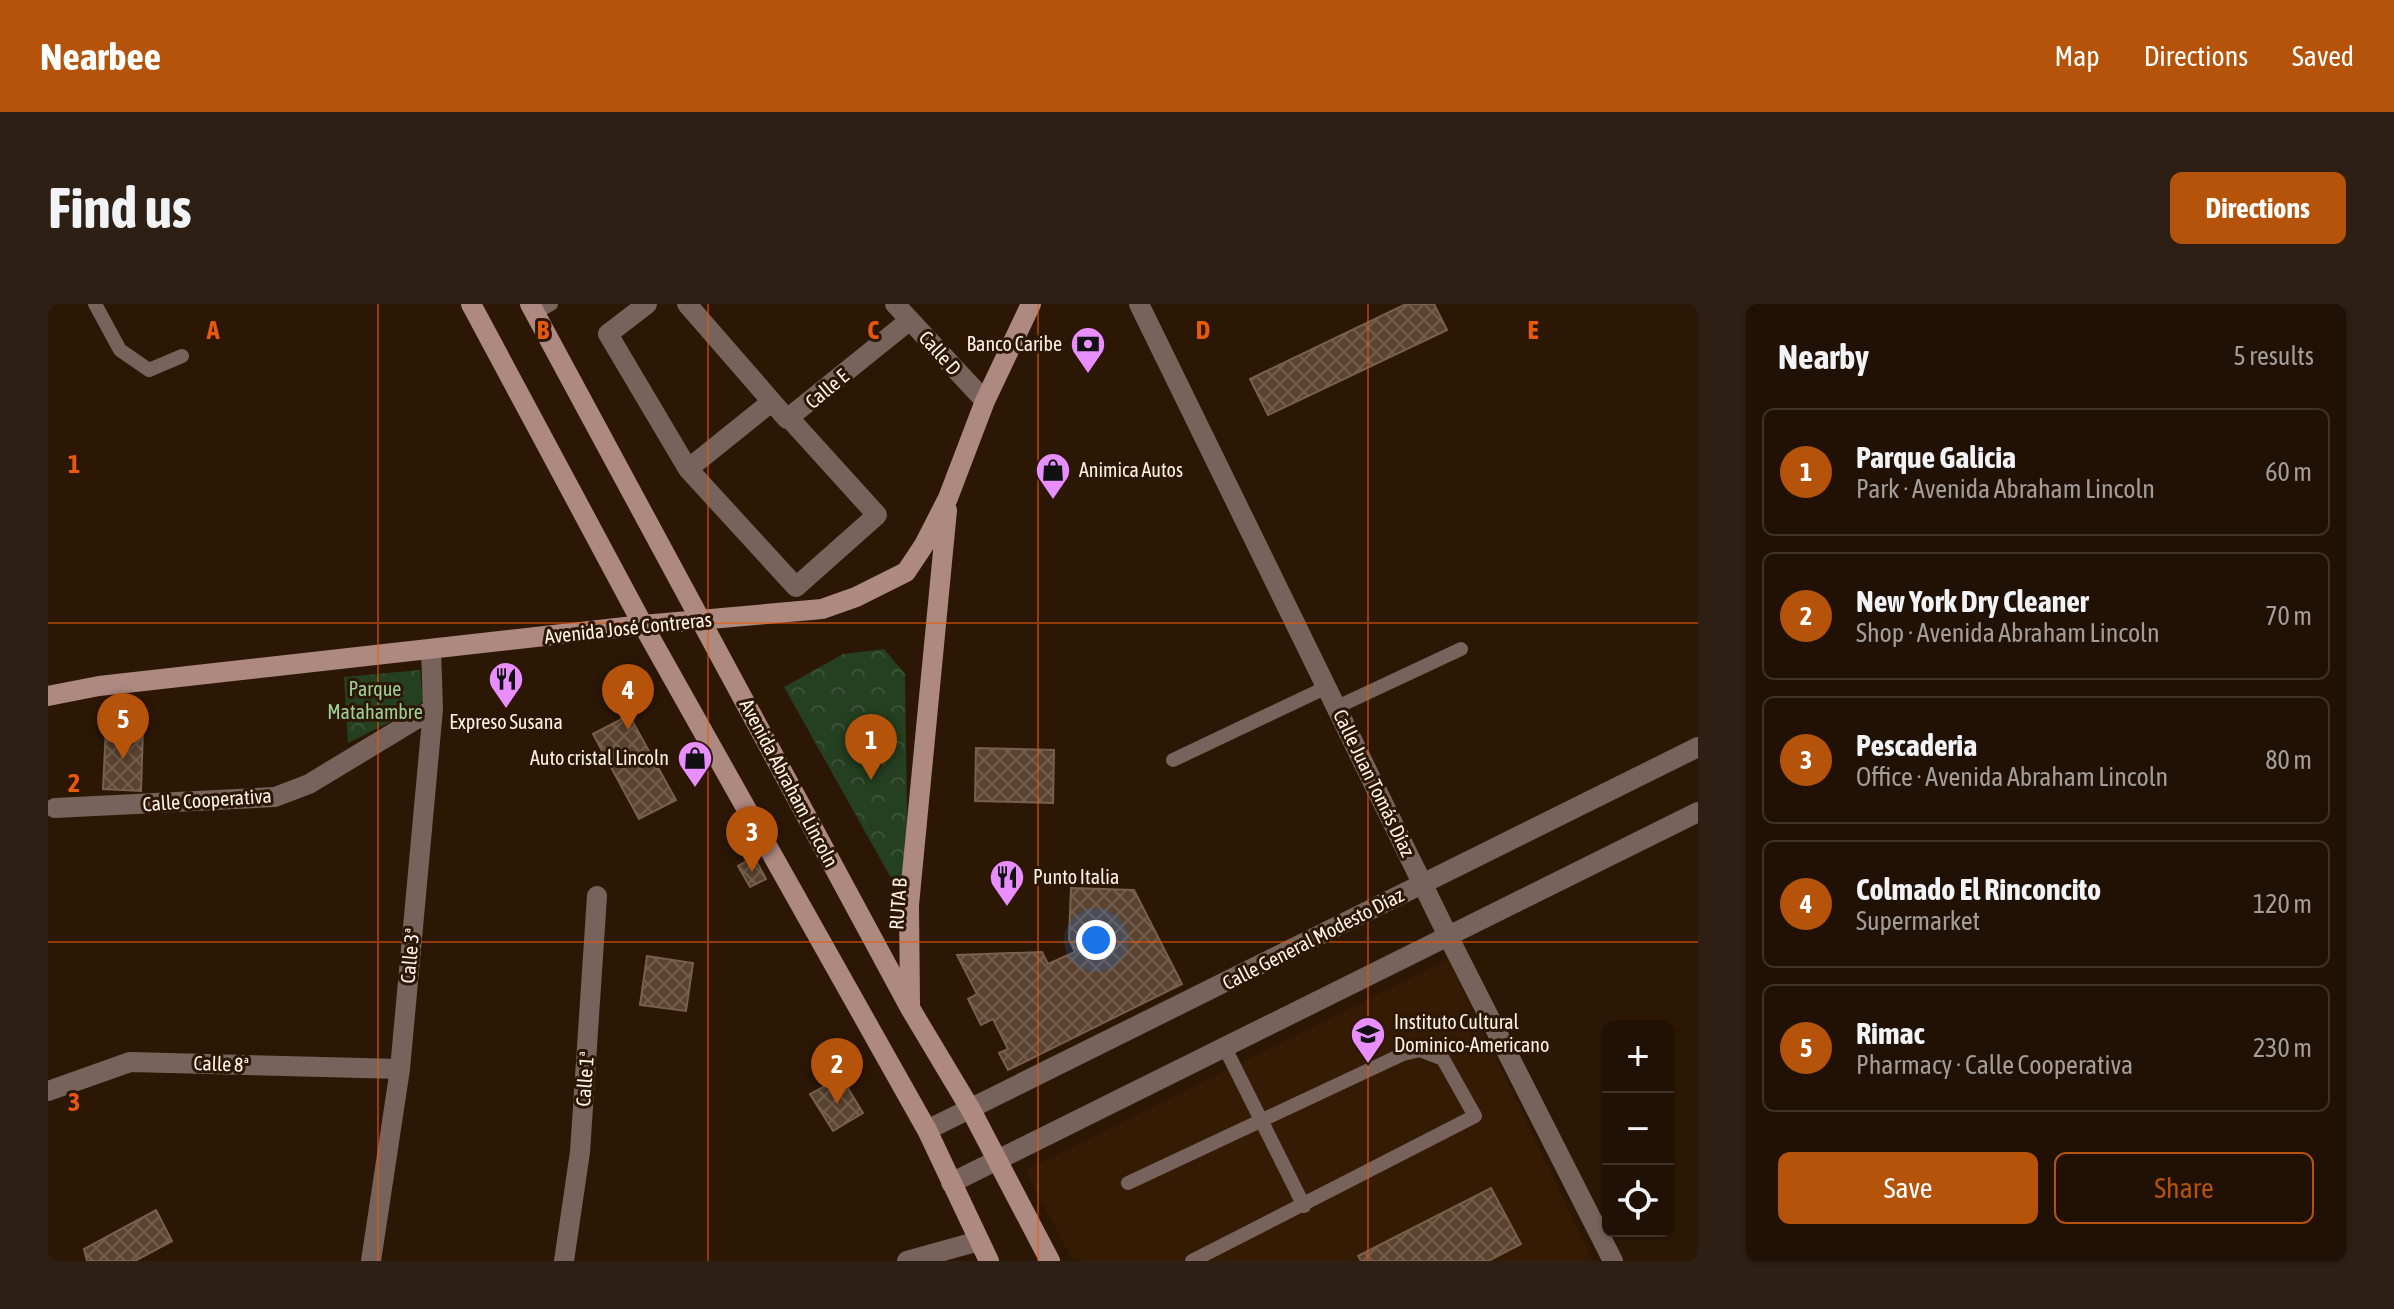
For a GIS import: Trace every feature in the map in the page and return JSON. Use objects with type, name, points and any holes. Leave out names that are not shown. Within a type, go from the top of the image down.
[{"type":"main road","points":[[471,304],[643,625],[927,1130],[989,1261]]},
{"type":"main road","name":"Avenida José Contreras","points":[[48,696],[99,686],[643,625],[822,609],[882,586],[906,572],[948,508],[985,401],[1031,304]]},
{"type":"main road","name":"Avenida Abraham Lincoln","points":[[539,307],[702,621],[910,1008],[999,1161],[1047,1261]]},
{"type":"main road","points":[[910,1008],[909,905],[948,508]]},
{"type":"street","points":[[647,304],[608,334],[688,469],[796,587],[877,515],[790,419]]},
{"type":"street","name":"Calle E","points":[[687,304],[770,403],[784,418],[790,419],[910,320]]},
{"type":"street","name":"Calle D","points":[[895,304],[985,401]]},
{"type":"street","name":"Calle Juan Tomás Díaz","points":[[1139,304],[1422,884],[1613,1261]]},
{"type":"street","points":[[688,469],[770,403]]},
{"type":"street","name":"Calle 3ª","points":[[371,1261],[400,1069],[433,709],[431,649]]},
{"type":"street","name":"Calle Cooperativa","points":[[55,808],[275,797],[309,784],[433,709]]},
{"type":"street","name":"Calle General Modesto Díaz","points":[[927,1130],[1698,747]]},
{"type":"street","points":[[951,1183],[1698,812]]},
{"type":"street","name":"Calle 1ª","points":[[564,1261],[580,1152],[597,896]]},
{"type":"street","name":"Calle 8ª","points":[[48,1091],[130,1062],[400,1069]]},
{"type":"street","points":[[907,1261],[979,1241]]},
{"type":"lane","points":[[95,304],[120,350],[149,370],[182,356]]},
{"type":"lane","points":[[1337,707],[1461,649]]},
{"type":"lane","points":[[1173,760],[1327,687]]},
{"type":"lane","points":[[910,1008],[1047,1261]]},
{"type":"lane","points":[[1225,1048],[1304,1206]]},
{"type":"lane","points":[[1128,1183],[1403,1054],[1420,1050],[1443,1059],[1475,1116],[1192,1261]]},
{"type":"shaded area","name":"Instituto Cultural Dominico-Americano","points":[[1448,959],[1593,1261],[1073,1261],[1025,1171]]},
{"type":"green space","points":[[884,649],[905,674],[908,873],[900,894],[784,687],[843,654]]},
{"type":"green space","name":"Parque Matahambre","points":[[420,670],[423,701],[412,711],[348,743],[344,677]]},
{"type":"building","points":[[1406,304],[1434,304],[1447,330],[1268,415],[1250,379]]},
{"type":"building","points":[[629,715],[676,800],[639,819],[593,734]]},
{"type":"building","points":[[106,727],[143,728],[141,791],[103,789]]},
{"type":"building","points":[[976,748],[1054,750],[1053,803],[975,801]]},
{"type":"building","points":[[754,857],[766,879],[750,887],[738,866]]},
{"type":"building","points":[[1071,888],[1134,890],[1182,984],[1008,1070],[999,1053],[1008,1049],[993,1019],[981,1025],[968,999],[977,994],[957,955],[1042,952],[1048,964],[1075,952],[1069,939]]},
{"type":"building","points":[[647,956],[693,963],[686,1011],[640,1005]]},
{"type":"building","points":[[841,1077],[863,1113],[833,1131],[810,1094]]},
{"type":"building","points":[[1491,1188],[1521,1244],[1488,1261],[1361,1261],[1358,1256]]},
{"type":"building","points":[[156,1210],[172,1241],[135,1261],[87,1261],[84,1249]]},
{"type":"place","name":"Banco Caribe","points":[[1088,375]]},
{"type":"place","name":"Animica Autos","points":[[1053,501]]},
{"type":"place","name":"Expreso Susana","points":[[506,710]]},
{"type":"place","name":"Colmado El Rinconcito","points":[[628,730]]},
{"type":"place","name":"Rimac","points":[[123,759]]},
{"type":"place","name":"Parque Galicia","points":[[871,780]]},
{"type":"place","name":"Auto cristal Lincoln","points":[[695,789]]},
{"type":"place","name":"Pescaderia","points":[[752,872]]},
{"type":"place","name":"Punto Italia","points":[[1007,908]]},
{"type":"place","name":"Instituto Cultural Dominico-Americano","points":[[1368,1065]]},
{"type":"place","name":"New York Dry Cleaner","points":[[837,1104]]}]
